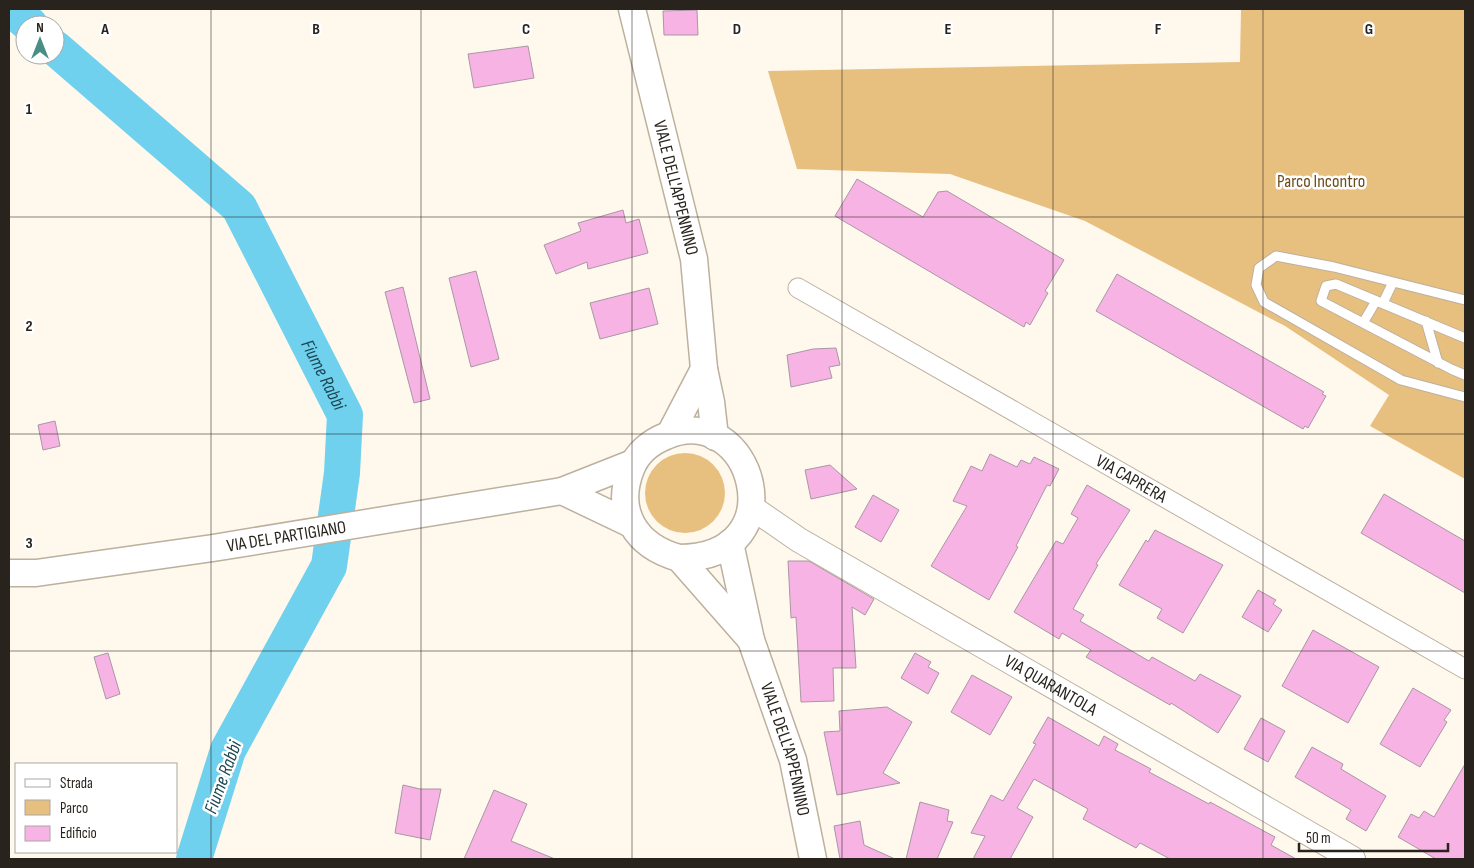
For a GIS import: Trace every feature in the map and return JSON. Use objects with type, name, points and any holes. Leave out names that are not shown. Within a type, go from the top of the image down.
[{"type":"main road","name":"VIALE DELL'APPENNINO","points":[[632,9],[694,259],[704,369],[712,402],[715,437]]},
{"type":"main road","points":[[670,434],[704,369]]},
{"type":"main road","name":"VIALE DELL'APPENNINO","points":[[700,433],[715,437],[735,452],[748,474],[752,490],[751,507],[747,521],[730,543],[715,553],[697,558],[679,558],[664,554],[651,547],[631,524],[625,504],[626,483],[633,463],[643,450],[656,440],[670,434],[700,433]]},
{"type":"main road","name":"VIA DEL PARTIGIANO","points":[[9,573],[36,573],[213,548],[562,491],[633,463]]},
{"type":"main road","points":[[562,491],[631,524]]},
{"type":"main road","name":"VIALE DELL'APPENNINO","points":[[730,543],[751,640],[793,760],[813,859]]},
{"type":"main road","name":"VIALE DELL'APPENNINO","points":[[679,558],[751,640]]},
{"type":"street","name":"VIA CAPRERA","points":[[798,288],[1465,669]]},
{"type":"street","name":"VIA QUARANTOLA","points":[[751,507],[799,540],[1340,856]]},
{"type":"lane","points":[[1465,300],[1334,267],[1276,256],[1259,268],[1256,285],[1264,302],[1401,380],[1465,397]]},
{"type":"lane","points":[[1362,323],[1393,282]]},
{"type":"lane","points":[[1465,338],[1336,284],[1326,286],[1321,300],[1438,363],[1465,375]]},
{"type":"lane","points":[[1426,321],[1438,363]]},
{"type":"green space","name":"Parco Incontro","points":[[1241,9],[1465,9],[1465,479],[1370,426],[1389,395],[1285,326],[1085,221],[950,174],[797,169],[768,71],[1240,62]]},
{"type":"green space","points":[[677,453],[693,453],[714,464],[725,485],[725,501],[714,522],[693,533],[677,533],[663,527],[651,515],[645,501],[645,485],[651,471],[663,459]]},
{"type":"building","points":[[697,10],[698,35],[664,35],[663,11]]},
{"type":"building","points":[[528,46],[534,78],[474,88],[468,54]]},
{"type":"building","points":[[857,179],[923,217],[938,192],[947,191],[1064,260],[1045,291],[1048,293],[1030,325],[1026,322],[1024,327],[835,216]]},
{"type":"building","points":[[623,210],[626,223],[639,219],[648,253],[588,269],[587,262],[556,274],[544,245],[581,231],[578,223]]},
{"type":"building","points":[[476,271],[499,359],[471,367],[449,278]]},
{"type":"building","points":[[1117,274],[1324,392],[1322,394],[1326,396],[1308,428],[1305,426],[1303,429],[1096,311]]},
{"type":"building","points":[[403,287],[430,399],[414,403],[385,292]]},
{"type":"building","points":[[649,288],[658,324],[600,339],[590,303]]},
{"type":"building","points":[[836,348],[840,365],[829,367],[832,378],[791,387],[787,355],[813,349]]},
{"type":"building","points":[[55,421],[60,446],[43,450],[38,425]]},
{"type":"building","points":[[990,454],[1017,467],[1021,460],[1030,464],[1034,457],[1059,469],[1050,486],[1047,485],[1016,546],[1018,547],[989,600],[931,566],[967,506],[953,501],[971,466],[982,471]]},
{"type":"building","points":[[830,465],[857,489],[811,499],[805,470]]},
{"type":"building","points":[[1087,485],[1130,510],[1096,564],[1098,565],[1073,609],[1084,615],[1080,621],[1149,661],[1152,657],[1195,681],[1200,674],[1241,696],[1218,733],[1171,703],[1170,705],[1086,657],[1091,650],[1062,633],[1059,639],[1014,612],[1056,541],[1063,544],[1078,518],[1071,514]]},
{"type":"building","points":[[1384,494],[1465,541],[1465,593],[1361,533]]},
{"type":"building","points":[[873,495],[899,510],[881,542],[855,527]]},
{"type":"building","points":[[1155,530],[1223,565],[1183,633],[1157,618],[1162,609],[1119,585],[1146,540],[1148,542]]},
{"type":"building","points":[[788,561],[809,561],[874,599],[865,615],[852,607],[856,668],[833,668],[834,701],[801,702],[796,617],[791,618]]},
{"type":"building","points":[[1258,590],[1276,600],[1273,604],[1282,610],[1268,632],[1242,617]]},
{"type":"building","points":[[1313,630],[1379,667],[1348,723],[1282,686]]},
{"type":"building","points":[[108,653],[120,694],[106,699],[94,657]]},
{"type":"building","points":[[915,653],[931,662],[928,667],[939,673],[928,694],[901,678]]},
{"type":"building","points":[[972,675],[1012,697],[990,735],[951,712]]},
{"type":"building","points":[[1413,688],[1451,710],[1444,720],[1447,722],[1420,767],[1380,744]]},
{"type":"building","points":[[887,707],[912,722],[883,773],[900,783],[837,795],[824,732],[840,731],[839,711]]},
{"type":"building","points":[[1048,717],[1099,746],[1104,736],[1118,744],[1115,750],[1151,769],[1149,772],[1275,837],[1271,845],[1296,859],[1170,859],[1140,843],[1136,848],[1083,819],[1088,809],[1034,779],[1017,808],[1033,817],[1010,859],[973,859],[985,836],[971,833],[991,795],[1003,801],[1036,744],[1033,743]]},
{"type":"building","points":[[1261,718],[1285,731],[1268,762],[1244,749]]},
{"type":"building","points":[[1312,747],[1343,764],[1341,769],[1386,796],[1366,831],[1346,819],[1351,810],[1295,777]]},
{"type":"building","points":[[1465,764],[1465,859],[1436,859],[1398,837],[1411,814],[1419,818],[1424,811],[1434,817]]},
{"type":"building","points":[[403,785],[420,789],[441,789],[430,840],[395,833]]},
{"type":"building","points":[[494,790],[527,804],[511,841],[555,859],[464,859]]},
{"type":"building","points":[[920,802],[949,810],[947,821],[953,822],[937,859],[906,859]]},
{"type":"building","points":[[860,821],[864,845],[895,859],[840,859],[834,826]]},
{"type":"waterway","name":"Fiume Rabbi","points":[[12,9],[19,15]]},
{"type":"waterway","name":"Fiume Rabbi","points":[[65,57],[239,207],[345,415],[342,473],[329,566],[228,750],[194,859]]}]
